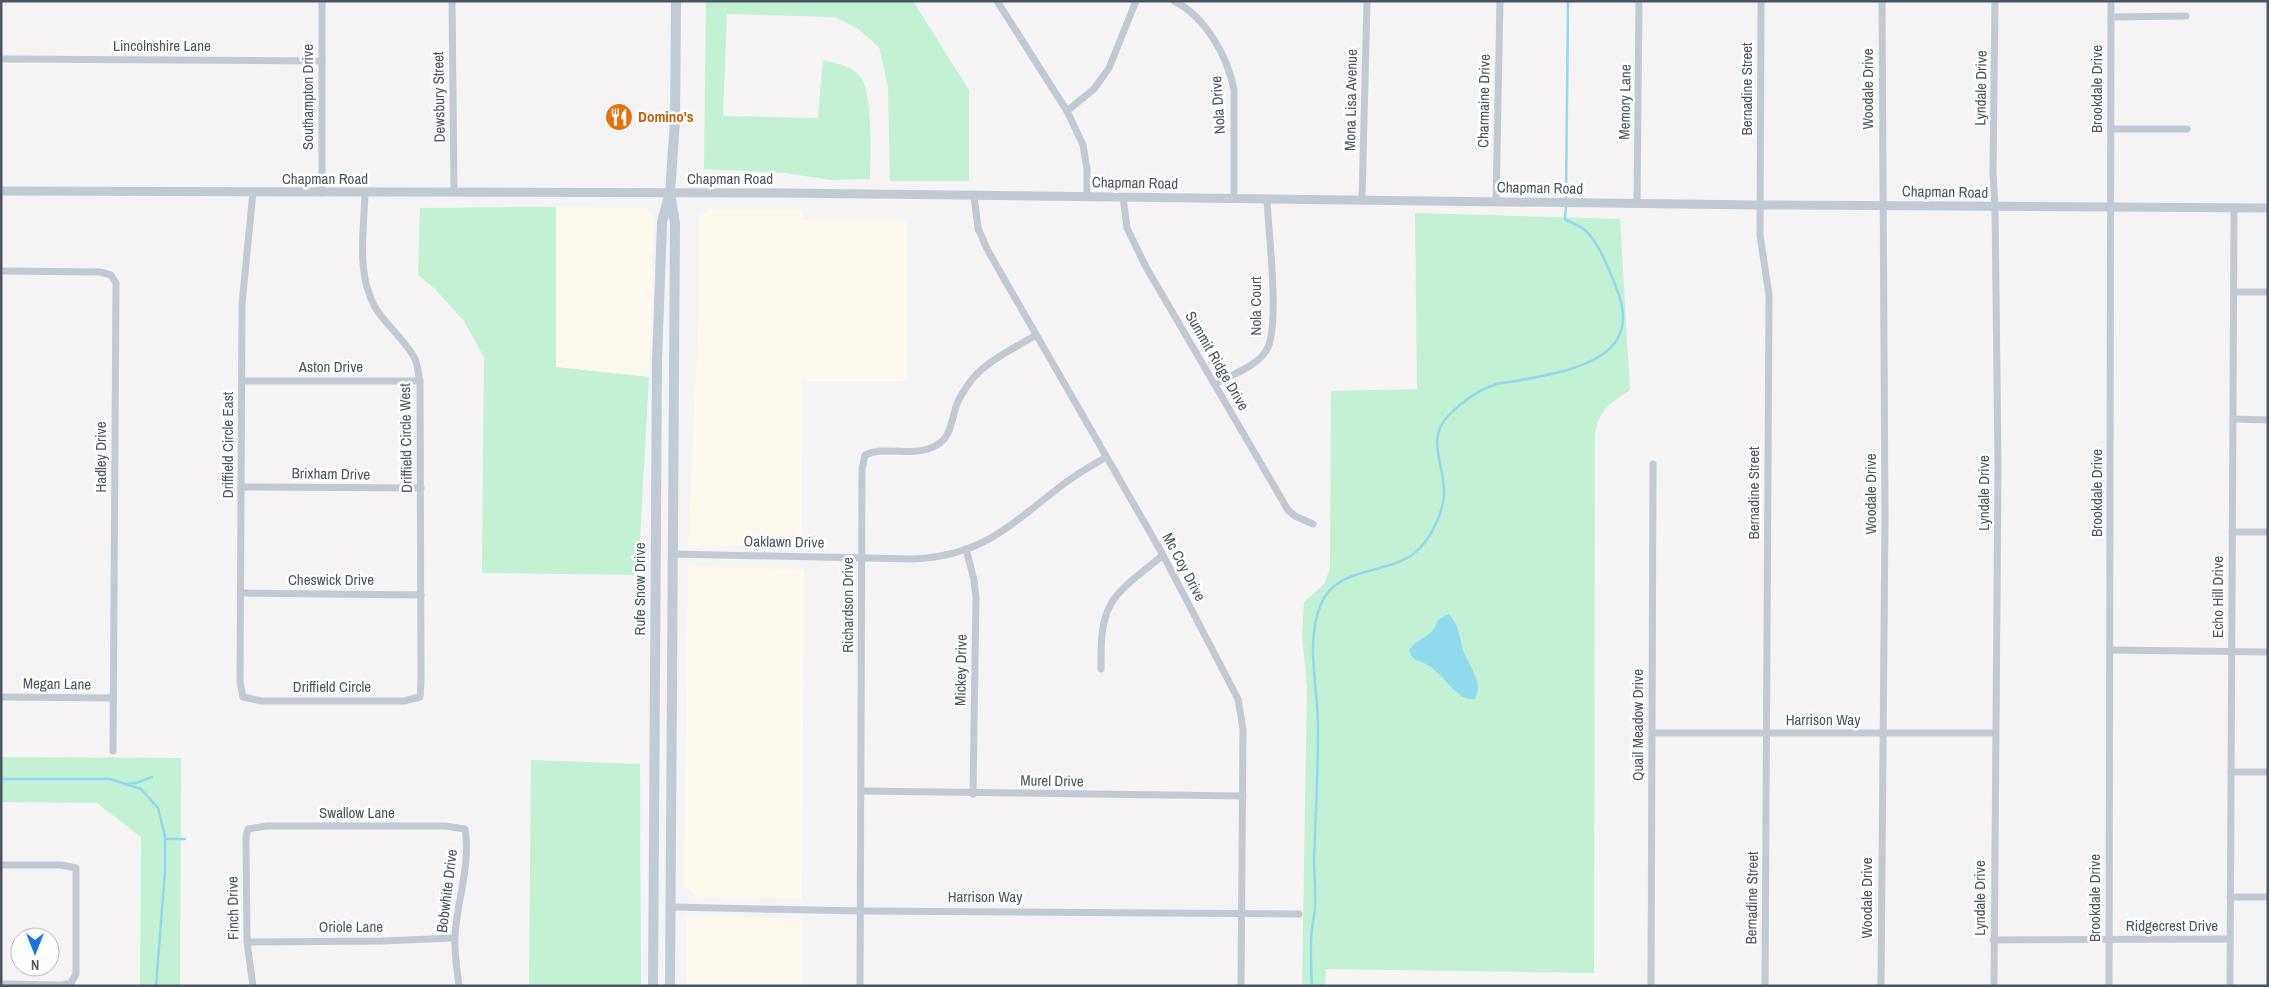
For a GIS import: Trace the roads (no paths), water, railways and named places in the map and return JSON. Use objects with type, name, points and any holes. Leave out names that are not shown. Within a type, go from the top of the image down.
[{"type":"main road","name":"Rufe Snow Drive","points":[[653,986],[656,361],[662,222],[670,193],[675,121],[676,1]]},
{"type":"main road","name":"Rufe Snow Drive","points":[[670,193],[674,223],[670,986]]},
{"type":"street","name":"Southampton Drive","points":[[322,1],[322,193]]},
{"type":"street","name":"Dewsbury Street","points":[[452,1],[454,192]]},
{"type":"street","points":[[997,1],[1067,111],[1083,145],[1087,169],[1087,196]]},
{"type":"street","points":[[1067,111],[1094,89],[1109,68],[1136,1]]},
{"type":"street","name":"Nola Drive","points":[[1174,1],[1184,6],[1207,30],[1222,53],[1231,72],[1234,90],[1234,198]]},
{"type":"street","name":"Mona Lisa Avenue","points":[[1362,200],[1367,1]]},
{"type":"street","name":"Charmaine Drive","points":[[1496,202],[1500,1]]},
{"type":"street","name":"Memory Lane","points":[[1637,204],[1639,1]]},
{"type":"street","name":"Bernadine Street","points":[[1761,1],[1760,235],[1769,295],[1765,986]]},
{"type":"street","name":"Woodale Drive","points":[[1881,986],[1885,518],[1882,1]]},
{"type":"street","name":"Lyndale Drive","points":[[1994,986],[1998,466],[1996,207],[1993,173],[1995,1]]},
{"type":"street","name":"Brookdale Drive","points":[[2109,986],[2111,1]]},
{"type":"street","points":[[2111,17],[2186,16]]},
{"type":"street","name":"Lincolnshire Lane","points":[[1,59],[322,61]]},
{"type":"street","points":[[2111,129],[2187,129]]},
{"type":"street","name":"Chapman Road","points":[[1,191],[1087,196],[1637,204],[2268,208]]},
{"type":"street","name":"Driffield Circle East","points":[[243,698],[240,682],[242,594],[242,304],[253,192]]},
{"type":"street","name":"Driffield Circle West","points":[[365,193],[364,270],[368,288],[375,306],[415,360],[420,381],[420,698]]},
{"type":"street","name":"Mc Coy Drive","points":[[974,196],[978,228],[987,249],[1163,555],[1238,699],[1243,729],[1241,986]]},
{"type":"street","name":"Summit Ridge Drive","points":[[1123,197],[1125,221],[1134,242],[1288,510],[1295,516],[1313,524]]},
{"type":"street","name":"Nola Court","points":[[1215,384],[1252,364],[1265,352],[1270,344],[1272,309],[1267,199]]},
{"type":"street","name":"Echo Hill Drive","points":[[2230,986],[2234,208]]},
{"type":"street","name":"Hadley Drive","points":[[1,271],[100,272],[111,275],[116,283],[113,751]]},
{"type":"street","points":[[2234,292],[2268,292]]},
{"type":"street","name":"Richardson Drive","points":[[860,986],[862,469],[865,454],[876,449],[924,451],[936,446],[945,439],[951,427],[957,403],[974,377],[986,367],[1036,335]]},
{"type":"street","name":"Aston Drive","points":[[242,380],[420,381]]},
{"type":"street","points":[[2233,419],[2268,420]]},
{"type":"street","name":"Oaklawn Drive","points":[[672,554],[933,558],[966,549],[1001,534],[1060,486],[1106,457]]},
{"type":"street","name":"Quail Meadow Drive","points":[[1651,986],[1652,464]]},
{"type":"street","name":"Brixham Drive","points":[[241,487],[421,488]]},
{"type":"street","points":[[2232,532],[2268,532]]},
{"type":"street","name":"Mickey Drive","points":[[966,549],[974,580],[976,598],[973,794]]},
{"type":"street","points":[[1101,669],[1101,642],[1104,622],[1111,604],[1117,596],[1163,555]]},
{"type":"street","name":"Cheswick Drive","points":[[242,594],[421,594]]},
{"type":"street","points":[[2110,650],[2268,652]]},
{"type":"street","name":"Megan Lane","points":[[1,697],[113,698]]},
{"type":"street","name":"Driffield Circle","points":[[243,698],[262,700],[404,701],[420,698]]},
{"type":"street","name":"Harrison Way","points":[[1652,733],[1995,733]]},
{"type":"street","points":[[2231,772],[2268,772]]},
{"type":"street","name":"Murel Drive","points":[[861,791],[973,794],[1243,796]]},
{"type":"street","name":"Swallow Lane","points":[[248,829],[267,826],[445,826],[465,829]]},
{"type":"street","name":"Finch Drive","points":[[248,829],[245,847],[247,942],[253,986]]},
{"type":"street","name":"Bobwhite Drive","points":[[459,986],[454,938],[468,845],[465,829]]},
{"type":"street","points":[[1,865],[61,865],[76,868],[76,974],[72,983],[62,985],[1,984]]},
{"type":"street","points":[[2230,897],[2268,897]]},
{"type":"street","name":"Harrison Way","points":[[670,907],[861,911],[1299,914]]},
{"type":"street","name":"Oriole Lane","points":[[247,942],[382,941],[454,938]]},
{"type":"street","name":"Ridgecrest Drive","points":[[1993,940],[2230,939]]},
{"type":"water","points":[[1449,614],[1457,627],[1463,650],[1477,680],[1478,686],[1475,699],[1463,697],[1431,667],[1418,661],[1410,654],[1409,650],[1414,644],[1432,631],[1439,620]]},
{"type":"waterway","points":[[1566,200],[1568,1]]},
{"type":"waterway","points":[[1312,986],[1311,933],[1315,911],[1314,858],[1318,726],[1313,649],[1316,619],[1321,604],[1329,591],[1340,582],[1409,557],[1429,537],[1439,516],[1444,495],[1438,454],[1438,435],[1441,425],[1453,411],[1471,397],[1490,386],[1582,365],[1599,357],[1613,345],[1621,330],[1623,311],[1616,287],[1604,258],[1591,236],[1582,228],[1565,219],[1566,205]]},
{"type":"waterway","points":[[127,784],[152,777]]},
{"type":"waterway","points":[[1,779],[110,779],[141,789],[158,808],[165,836],[165,871],[156,986]]},
{"type":"waterway","points":[[165,839],[185,839]]},
{"type":"place","name":"Domino's","points":[[619,117]]}]
